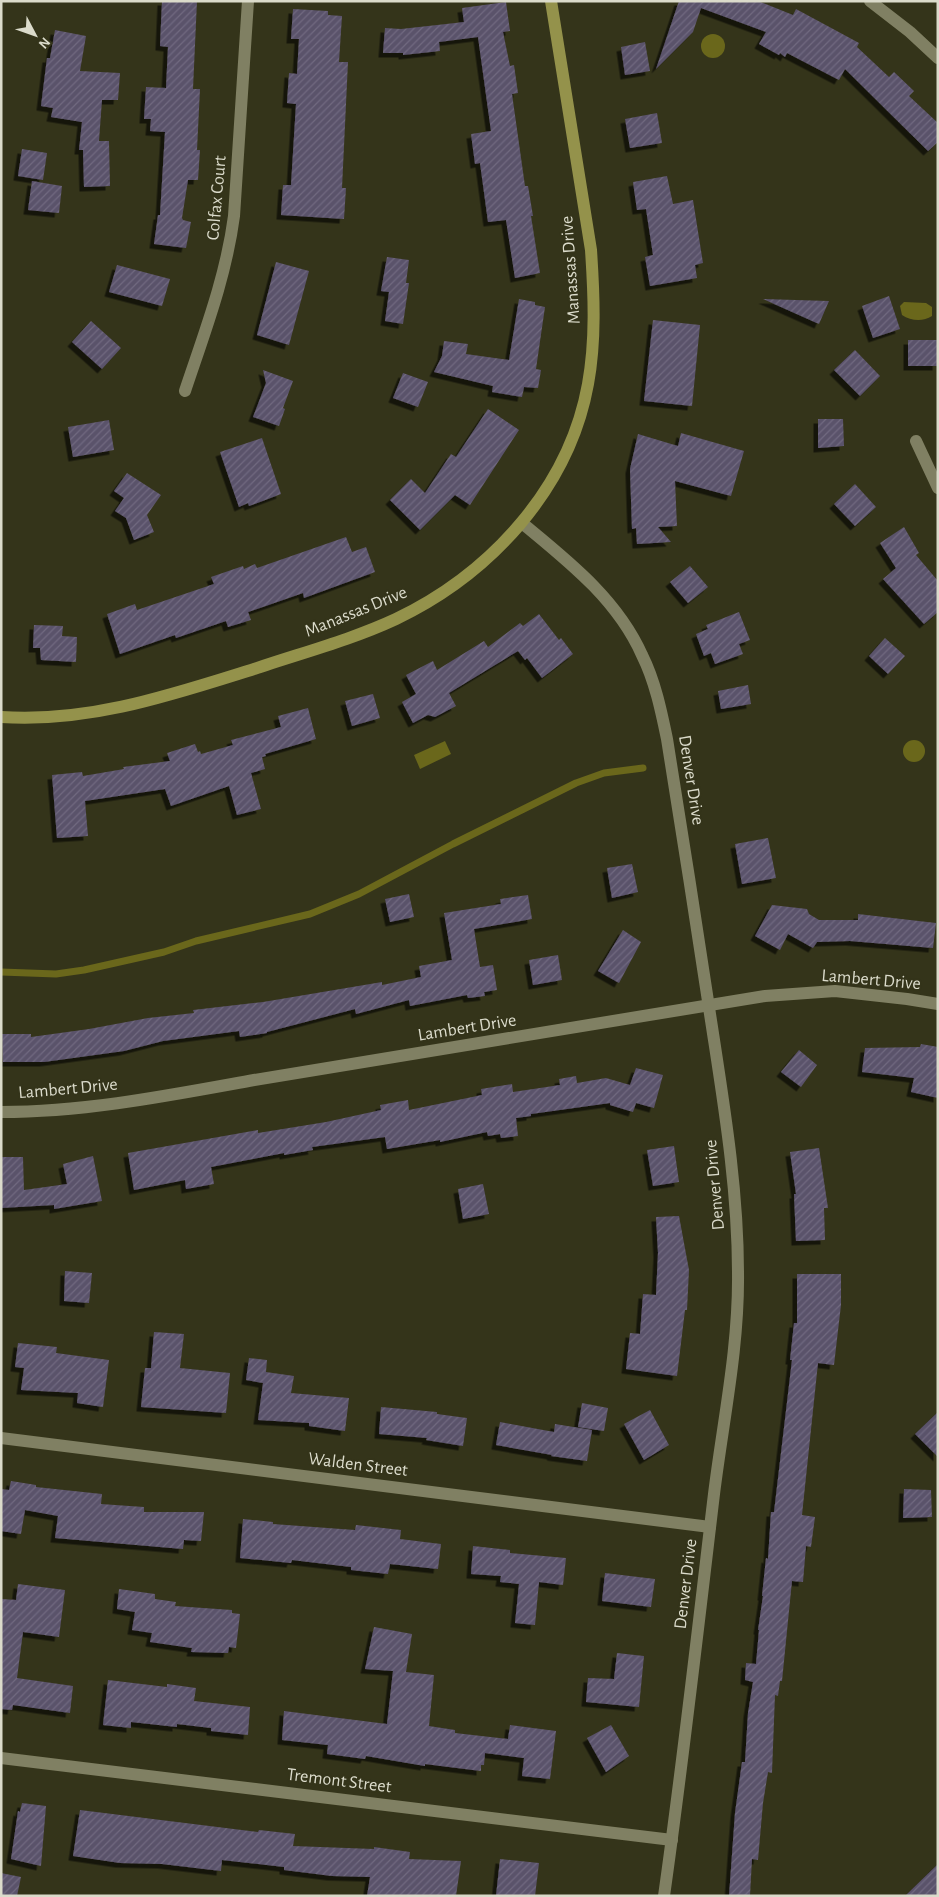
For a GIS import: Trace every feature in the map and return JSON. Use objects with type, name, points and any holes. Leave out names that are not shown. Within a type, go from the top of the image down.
[{"type":"main road","name":"Manassas Drive","points":[[1,718],[30,719],[90,713],[148,702],[360,634],[396,619],[437,596],[474,569],[509,538],[522,523],[545,492],[568,448],[583,408],[588,382],[593,332],[594,291],[591,250],[551,1]]},
{"type":"street","name":"Colfax Court","points":[[185,391],[222,280],[230,247],[234,216],[248,1]]},
{"type":"street","points":[[870,1],[910,32],[938,58]]},
{"type":"street","points":[[916,441],[938,488]]},
{"type":"street","name":"Denver Drive","points":[[522,523],[565,558],[606,598],[628,628],[643,655],[658,696],[667,739],[730,1146],[737,1216],[738,1275],[736,1317],[726,1418],[710,1527],[664,1896]]},
{"type":"street","name":"Lambert Drive","points":[[1,1112],[86,1106],[180,1094],[254,1080],[507,1040],[765,996],[835,991],[938,1004]]},
{"type":"street","name":"Walden Street","points":[[1,1438],[710,1527]]},
{"type":"street","name":"Tremont Street","points":[[1,1758],[672,1840]]},
{"type":"shaded area","points":[[713,34],[721,38],[725,46],[721,54],[713,58],[705,54],[701,46],[705,38]]},
{"type":"shaded area","points":[[904,302],[926,303],[932,307],[932,316],[921,320],[913,320],[902,315],[900,306]]},
{"type":"shaded area","points":[[910,740],[918,740],[925,747],[925,755],[918,762],[910,762],[903,755],[903,747]]},
{"type":"shaded area","points":[[445,741],[451,754],[420,769],[414,755]]},
{"type":"building","points":[[162,1],[197,1],[193,89],[200,89],[197,150],[200,150],[198,180],[188,180],[182,218],[191,222],[186,248],[154,244],[158,215],[160,215],[165,132],[150,131],[151,119],[144,119],[146,87],[166,88],[168,47],[160,46]]},
{"type":"building","points":[[679,1],[758,1],[793,15],[796,9],[859,43],[857,47],[889,77],[894,72],[914,91],[909,96],[938,123],[938,142],[928,151],[845,69],[839,80],[787,53],[785,57],[780,53],[779,55],[759,44],[766,32],[701,8],[693,32],[656,69]]},
{"type":"building","points":[[506,2],[510,31],[503,32],[510,66],[514,65],[518,93],[512,94],[525,186],[528,186],[533,216],[531,216],[540,273],[515,278],[506,220],[488,222],[480,163],[475,164],[471,134],[491,131],[478,37],[439,42],[440,51],[403,55],[403,53],[383,53],[385,28],[401,29],[464,22],[462,8]]},
{"type":"building","points":[[293,9],[328,11],[328,15],[342,16],[339,62],[348,62],[342,188],[346,188],[344,219],[281,215],[283,185],[291,185],[296,104],[287,103],[289,73],[297,74],[299,39],[291,39]]},
{"type":"building","points":[[55,30],[86,36],[80,71],[120,73],[118,100],[102,100],[99,141],[109,141],[110,186],[84,187],[83,150],[79,150],[82,122],[51,117],[53,108],[41,106],[47,58],[50,58]]},
{"type":"building","points":[[645,42],[650,71],[625,75],[621,47]]},
{"type":"building","points":[[657,113],[662,143],[630,148],[625,119]]},
{"type":"building","points":[[22,149],[47,153],[43,180],[18,176]]},
{"type":"building","points":[[667,176],[673,204],[693,200],[703,263],[695,265],[697,278],[650,286],[645,257],[653,255],[646,209],[637,210],[633,182]]},
{"type":"building","points":[[32,181],[62,186],[59,213],[28,210]]},
{"type":"building","points":[[387,257],[409,260],[406,283],[409,283],[403,324],[385,321],[389,292],[381,291]]},
{"type":"building","points":[[276,262],[309,271],[289,345],[257,335]]},
{"type":"building","points":[[117,265],[170,279],[162,306],[109,292]]},
{"type":"building","points":[[889,296],[900,329],[873,338],[862,306]]},
{"type":"building","points":[[519,299],[535,302],[535,305],[545,307],[536,369],[541,370],[538,388],[524,387],[522,397],[492,392],[493,386],[434,372],[442,356],[444,341],[468,344],[466,354],[509,360]]},
{"type":"building","points":[[763,299],[829,301],[819,324]]},
{"type":"building","points":[[653,320],[700,325],[692,406],[644,401]]},
{"type":"building","points":[[91,321],[121,348],[102,369],[72,342]]},
{"type":"building","points":[[908,340],[938,340],[937,366],[908,366]]},
{"type":"building","points":[[855,350],[880,376],[860,396],[834,370]]},
{"type":"building","points":[[263,370],[293,381],[283,408],[285,409],[279,426],[253,417],[266,383]]},
{"type":"building","points":[[403,373],[428,382],[418,407],[393,398]]},
{"type":"building","points":[[488,409],[519,430],[470,505],[455,495],[420,530],[390,500],[411,479],[425,493],[451,454],[456,457]]},
{"type":"building","points":[[818,419],[843,419],[844,446],[818,448]]},
{"type":"building","points":[[109,420],[114,450],[73,457],[68,427]]},
{"type":"building","points":[[681,433],[744,451],[731,496],[675,481],[677,526],[658,527],[671,542],[637,544],[636,528],[632,529],[630,469],[638,434],[678,446]]},
{"type":"building","points":[[262,438],[281,494],[249,506],[248,503],[239,507],[220,452]]},
{"type":"building","points":[[127,473],[161,495],[147,515],[154,532],[134,540],[126,518],[115,511],[124,498],[114,491]]},
{"type":"building","points":[[855,484],[876,507],[855,526],[834,504]]},
{"type":"building","points":[[904,527],[919,553],[916,555],[938,581],[938,612],[924,624],[883,579],[896,568],[880,543]]},
{"type":"building","points":[[346,537],[352,552],[366,547],[375,572],[304,598],[303,593],[248,612],[251,620],[228,627],[226,621],[176,638],[175,635],[120,654],[107,614],[135,604],[137,610],[214,584],[211,577],[243,566],[244,569],[255,564],[257,568]]},
{"type":"building","points":[[690,566],[708,587],[688,603],[670,582]]},
{"type":"building","points":[[739,612],[750,640],[739,644],[743,654],[715,664],[711,653],[704,656],[696,634],[708,629],[706,625]]},
{"type":"building","points":[[539,614],[559,640],[561,638],[573,654],[542,678],[527,658],[525,660],[518,651],[449,693],[456,706],[435,717],[428,715],[413,723],[402,702],[416,694],[406,675],[433,661],[437,670],[484,641],[488,647],[520,623],[523,626]]},
{"type":"building","points":[[34,625],[63,626],[62,636],[77,637],[76,662],[41,660],[40,648],[33,648]]},
{"type":"building","points":[[885,638],[905,656],[888,674],[869,656]]},
{"type":"building","points":[[748,685],[751,704],[721,709],[718,691]]},
{"type":"building","points":[[373,694],[380,718],[352,726],[345,701]]},
{"type":"building","points":[[308,708],[316,739],[265,754],[266,756],[262,757],[265,769],[251,773],[261,809],[237,815],[229,786],[171,806],[165,789],[85,801],[88,836],[57,838],[52,775],[82,772],[83,776],[124,769],[123,767],[170,761],[167,753],[195,744],[198,752],[200,751],[201,754],[233,745],[231,740],[281,727],[278,716]]},
{"type":"building","points":[[768,838],[776,878],[742,884],[735,844]]},
{"type":"building","points":[[632,864],[638,892],[612,898],[607,868]]},
{"type":"building","points":[[409,894],[414,917],[390,922],[385,899]]},
{"type":"building","points":[[528,895],[532,919],[474,929],[480,967],[493,965],[497,990],[484,992],[485,996],[468,998],[467,995],[410,1006],[409,1000],[356,1014],[355,1009],[267,1033],[240,1037],[239,1031],[163,1041],[124,1051],[44,1062],[3,1062],[2,1034],[31,1034],[31,1037],[148,1018],[194,1013],[193,1010],[263,1002],[382,982],[382,985],[421,977],[419,966],[452,960],[444,913],[501,904],[500,899]]},
{"type":"building","points":[[772,905],[807,909],[809,914],[819,920],[858,920],[858,914],[936,923],[933,948],[850,941],[817,942],[813,948],[788,934],[780,950],[755,936]]},
{"type":"building","points":[[623,930],[641,942],[619,983],[598,971]]},
{"type":"building","points":[[558,955],[562,980],[533,985],[529,960]]},
{"type":"building","points":[[921,1044],[938,1047],[938,1098],[911,1092],[914,1078],[862,1072],[865,1048],[920,1047]]},
{"type":"building","points":[[799,1050],[817,1065],[801,1087],[781,1072]]},
{"type":"building","points":[[636,1068],[663,1075],[654,1108],[636,1103],[633,1112],[610,1105],[610,1103],[531,1114],[531,1116],[516,1118],[518,1136],[501,1138],[500,1134],[488,1136],[487,1132],[440,1142],[440,1140],[387,1149],[385,1137],[312,1147],[313,1150],[284,1155],[284,1153],[211,1167],[214,1184],[186,1189],[185,1180],[134,1190],[128,1153],[258,1130],[258,1133],[326,1122],[381,1110],[380,1105],[408,1100],[409,1110],[482,1095],[481,1089],[512,1084],[513,1092],[560,1085],[559,1079],[576,1076],[577,1083],[606,1078],[630,1085]]},
{"type":"building","points":[[674,1146],[679,1182],[653,1186],[647,1150]]},
{"type":"building","points":[[819,1148],[828,1208],[824,1208],[825,1240],[796,1241],[794,1194],[796,1194],[790,1152]]},
{"type":"building","points":[[93,1156],[102,1201],[54,1209],[54,1205],[1,1208],[1,1157],[23,1157],[24,1190],[67,1184],[63,1164]]},
{"type":"building","points":[[483,1184],[489,1214],[463,1219],[458,1189]]},
{"type":"building","points":[[679,1216],[689,1270],[687,1310],[685,1310],[677,1376],[626,1369],[630,1333],[640,1334],[643,1294],[656,1295],[658,1253],[656,1217]]},
{"type":"building","points":[[65,1271],[92,1273],[89,1303],[64,1301]]},
{"type":"building","points":[[797,1274],[841,1274],[841,1305],[834,1365],[818,1363],[802,1515],[815,1517],[811,1547],[806,1546],[803,1582],[792,1581],[782,1681],[780,1681],[778,1696],[775,1695],[772,1773],[768,1772],[758,1860],[752,1859],[750,1896],[729,1896],[735,1813],[742,1762],[745,1762],[748,1713],[753,1682],[745,1680],[746,1663],[756,1664],[766,1558],[768,1559],[771,1512],[774,1512],[792,1360],[790,1360],[794,1323],[797,1323]]},
{"type":"building","points":[[154,1332],[184,1334],[180,1368],[230,1373],[226,1413],[141,1407],[145,1368],[151,1368]]},
{"type":"building","points":[[18,1343],[57,1347],[56,1353],[109,1360],[103,1407],[77,1403],[78,1393],[21,1390],[24,1368],[15,1367]]},
{"type":"building","points":[[249,1358],[267,1360],[266,1372],[294,1376],[291,1393],[349,1398],[345,1431],[309,1426],[309,1423],[258,1420],[263,1383],[246,1380]]},
{"type":"building","points":[[582,1403],[608,1408],[604,1431],[578,1427]]},
{"type":"building","points":[[381,1407],[437,1412],[437,1414],[467,1418],[463,1446],[426,1440],[427,1438],[379,1434]]},
{"type":"building","points":[[650,1410],[669,1445],[644,1460],[624,1424]]},
{"type":"building","points":[[938,1412],[938,1457],[915,1434]]},
{"type":"building","points":[[500,1422],[554,1432],[555,1424],[592,1430],[587,1461],[496,1445]]},
{"type":"building","points":[[11,1481],[36,1485],[36,1487],[102,1494],[101,1504],[144,1507],[144,1512],[204,1512],[201,1541],[184,1540],[183,1549],[55,1538],[58,1516],[25,1510],[21,1534],[1,1531],[1,1489],[9,1490]]},
{"type":"building","points":[[904,1489],[931,1490],[932,1517],[903,1518]]},
{"type":"building","points":[[243,1519],[273,1522],[273,1524],[355,1530],[356,1525],[401,1530],[400,1539],[441,1544],[438,1569],[390,1564],[388,1574],[351,1570],[351,1567],[292,1560],[291,1563],[240,1558]]},
{"type":"building","points":[[473,1546],[510,1550],[510,1553],[566,1558],[563,1585],[539,1582],[535,1625],[515,1623],[519,1584],[500,1582],[501,1576],[471,1574]]},
{"type":"building","points":[[605,1573],[655,1579],[651,1607],[602,1601]]},
{"type":"building","points":[[18,1584],[65,1590],[59,1637],[23,1632],[17,1678],[73,1686],[70,1713],[13,1705],[12,1710],[1,1709],[2,1599],[16,1600]]},
{"type":"building","points":[[119,1589],[155,1594],[155,1599],[176,1602],[175,1606],[232,1610],[232,1613],[240,1614],[236,1648],[229,1647],[228,1653],[191,1652],[192,1648],[150,1642],[152,1633],[132,1630],[135,1612],[117,1609]]},
{"type":"building","points":[[374,1627],[412,1634],[406,1672],[434,1675],[429,1726],[455,1730],[455,1733],[508,1739],[510,1725],[556,1731],[550,1779],[522,1776],[524,1758],[485,1753],[484,1765],[481,1765],[481,1771],[425,1764],[425,1766],[366,1756],[365,1759],[327,1754],[328,1745],[282,1740],[284,1711],[387,1724],[393,1671],[365,1669]]},
{"type":"building","points":[[617,1653],[644,1656],[639,1707],[586,1702],[588,1678],[614,1679]]},
{"type":"building","points":[[108,1680],[167,1687],[167,1684],[196,1688],[194,1701],[250,1707],[248,1735],[211,1731],[211,1728],[177,1724],[177,1727],[131,1722],[131,1728],[103,1725]]},
{"type":"building","points":[[611,1725],[629,1756],[606,1772],[587,1738]]},
{"type":"building","points":[[22,1803],[46,1806],[41,1866],[11,1859],[18,1811],[20,1812]]},
{"type":"building","points":[[80,1810],[258,1832],[259,1830],[295,1834],[293,1846],[374,1849],[374,1847],[410,1852],[409,1859],[461,1861],[456,1896],[367,1896],[370,1877],[332,1876],[284,1870],[284,1867],[222,1860],[221,1871],[162,1864],[120,1863],[73,1856]]},
{"type":"building","points":[[500,1859],[539,1863],[535,1896],[496,1896]]},
{"type":"building","points":[[938,1864],[938,1896],[905,1896]]},
{"type":"building","points":[[1,1873],[21,1877],[17,1896],[1,1896]]},
{"type":"waterway","points":[[1,972],[56,974],[84,970],[164,952],[196,941],[310,914],[359,894],[453,844],[576,783],[604,773],[643,768]]}]
